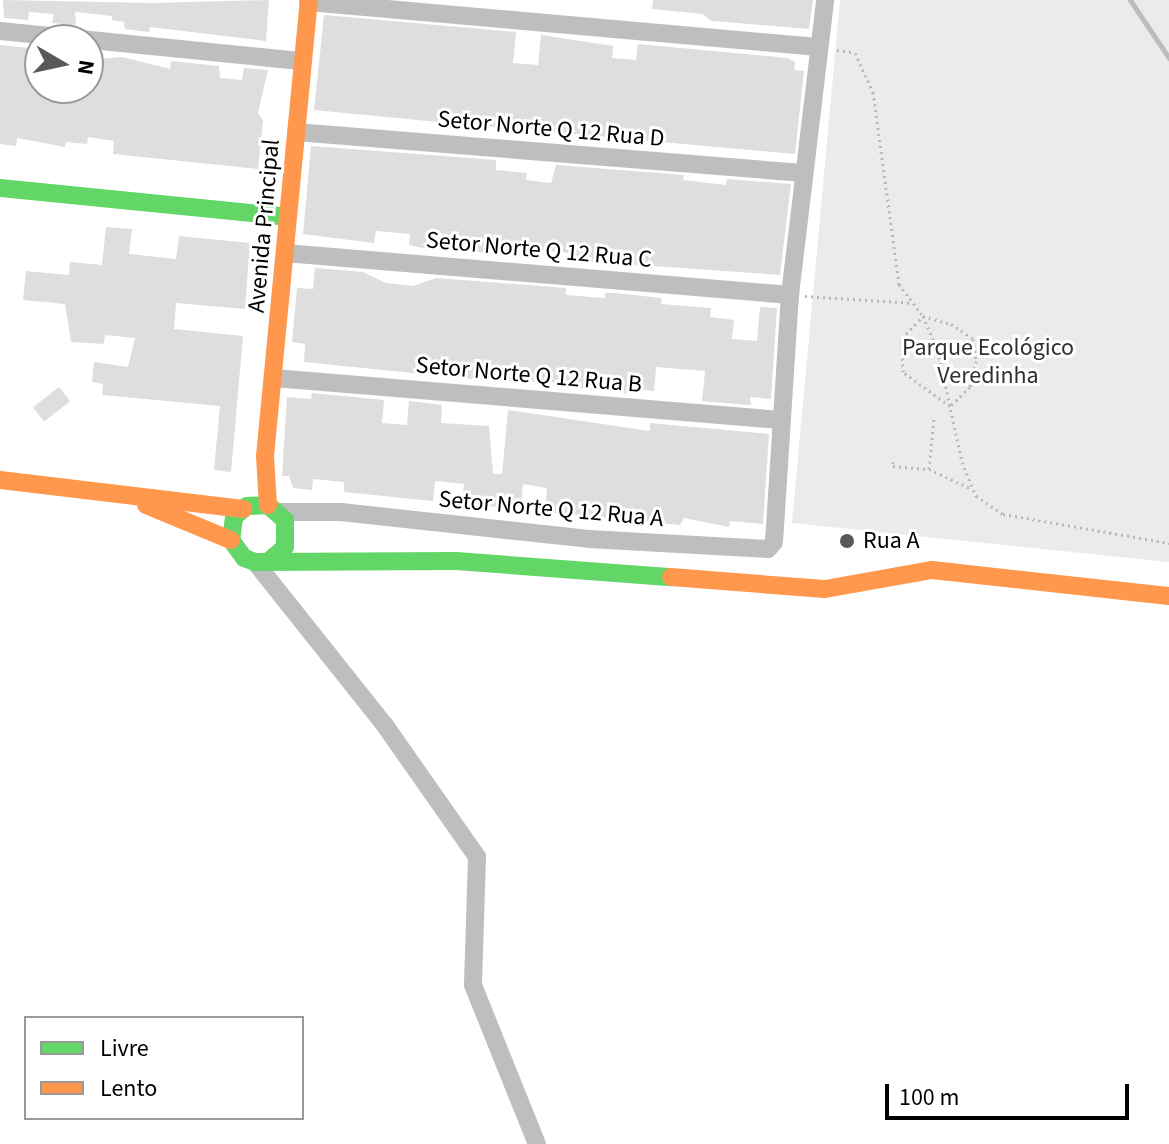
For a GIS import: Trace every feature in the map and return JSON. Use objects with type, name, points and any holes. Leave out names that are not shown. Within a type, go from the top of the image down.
[{"type":"street","points":[[780,420],[803,173],[825,0]]},
{"type":"street","points":[[308,1],[818,47]]},
{"type":"street","name":"Avenida Principal","points":[[231,540],[234,517],[245,507],[265,456],[308,1]]},
{"type":"street","points":[[0,31],[303,61]]},
{"type":"street","name":"Setor Norte Q 12 Rua D","points":[[296,132],[803,173]]},
{"type":"street","points":[[0,188],[288,217]]},
{"type":"street","name":"Setor Norte Q 12 Rua C","points":[[285,253],[790,295]]},
{"type":"street","name":"Setor Norte Q 12 Rua B","points":[[274,378],[780,420]]},
{"type":"street","name":"Setor Norte Q 12 Rua A","points":[[281,521],[341,512],[757,551],[774,542],[780,420]]},
{"type":"street","name":"Avenida Principal","points":[[265,456],[281,521]]},
{"type":"street","points":[[0,480],[245,507],[281,521],[353,565]]},
{"type":"street","points":[[109,490],[231,540],[244,558],[262,561],[353,565],[456,561],[825,589],[932,570],[1169,596]]},
{"type":"street","points":[[262,561],[281,521]]},
{"type":"street","points":[[262,561],[384,724],[477,857],[473,985],[537,1144]]},
{"type":"path","points":[[818,47],[855,53],[873,92],[899,284],[923,316],[938,351],[972,489]]},
{"type":"path","points":[[790,295],[913,303]]},
{"type":"path","points":[[923,316],[902,338],[903,372],[950,406]]},
{"type":"path","points":[[923,316],[951,324],[973,339],[976,361],[970,387],[950,406]]},
{"type":"path","points":[[929,469],[934,418]]},
{"type":"path","points":[[893,462],[893,466],[929,469],[972,489],[1003,514],[1169,543]]},
{"type":"green space","name":"Parque Ecológico Veredinha","points":[[840,0],[1169,0],[1169,562],[792,523]]},
{"type":"building","points":[[3,0],[152,3],[269,0],[266,41],[150,27],[149,32],[125,29],[124,22],[112,20],[112,16],[75,12],[76,24],[52,23],[54,14],[29,12],[28,20],[4,18]]},
{"type":"building","points":[[653,0],[813,0],[809,29],[712,21],[702,14],[652,9]]},
{"type":"building","points":[[324,15],[516,32],[513,63],[538,65],[541,35],[613,46],[612,58],[636,60],[638,44],[788,58],[795,62],[794,70],[804,71],[795,154],[483,126],[483,120],[460,118],[459,124],[314,110]]},
{"type":"building","points":[[0,45],[24,47],[24,104],[104,104],[104,59],[122,57],[170,69],[171,61],[219,66],[220,78],[242,80],[244,68],[268,70],[258,113],[263,120],[258,169],[113,154],[114,141],[88,137],[87,144],[66,142],[65,147],[17,138],[16,146],[0,144]]},
{"type":"building","points":[[311,146],[496,160],[496,170],[527,173],[526,180],[551,183],[556,165],[684,175],[683,180],[726,185],[727,179],[791,184],[780,275],[568,260],[569,253],[520,248],[519,255],[423,248],[409,245],[410,234],[376,231],[374,243],[303,234]]},
{"type":"building","points":[[106,227],[132,229],[129,254],[176,259],[179,236],[250,243],[245,309],[176,303],[174,329],[243,336],[231,472],[214,470],[220,406],[102,395],[103,384],[92,382],[94,362],[128,367],[135,338],[105,335],[104,344],[71,342],[65,304],[23,300],[26,271],[69,275],[70,262],[102,265]]},
{"type":"building","points":[[315,268],[363,272],[386,283],[413,286],[436,278],[566,288],[566,295],[605,298],[605,293],[614,293],[662,298],[661,304],[711,308],[710,317],[734,320],[732,339],[757,341],[760,307],[777,308],[771,399],[750,397],[751,405],[702,401],[705,371],[656,367],[654,391],[630,388],[630,394],[581,389],[575,383],[510,381],[483,373],[484,380],[459,378],[459,372],[423,369],[422,374],[304,362],[305,344],[292,342],[297,288],[313,289]]},
{"type":"building","points":[[59,387],[70,401],[44,422],[33,407]]},
{"type":"building","points":[[312,393],[384,400],[382,423],[407,425],[409,401],[442,405],[441,423],[489,426],[493,474],[502,474],[508,410],[650,431],[650,423],[769,434],[763,524],[730,521],[729,527],[684,518],[680,525],[545,512],[547,488],[523,484],[521,505],[496,503],[496,507],[462,502],[464,484],[435,481],[433,501],[344,492],[344,482],[313,479],[312,490],[293,488],[289,476],[282,476],[287,397],[311,399]]},
{"type":"waterway","points":[[1130,0],[1169,58]]},
{"type":"traffic: fast","points":[[0,188],[288,217]]},
{"type":"traffic: fast","points":[[269,561],[285,547],[285,520],[268,505],[247,506],[234,517],[231,540],[244,558],[255,562],[456,561],[671,577]]},
{"type":"traffic: slow","points":[[268,505],[265,456],[309,0]]},
{"type":"traffic: slow","points":[[0,480],[243,509]]},
{"type":"traffic: slow","points":[[146,505],[231,540]]},
{"type":"traffic: slow","points":[[671,577],[825,589],[932,570],[1169,596]]},
{"type":"place","name":"Rua A","points":[[847,541]]}]
